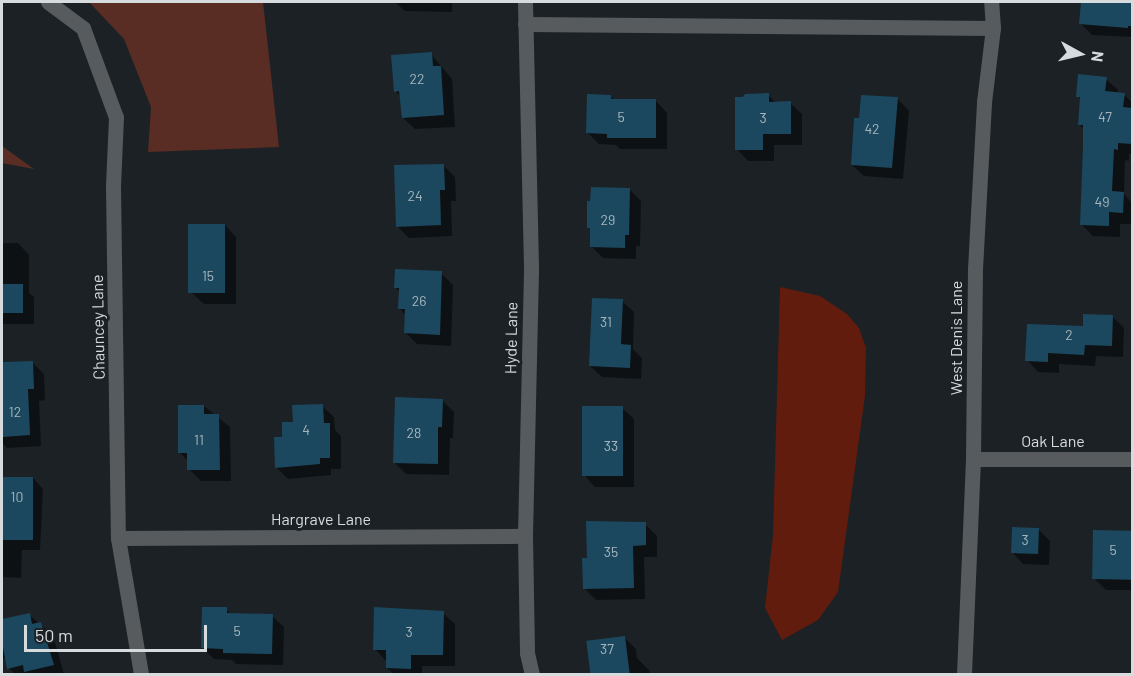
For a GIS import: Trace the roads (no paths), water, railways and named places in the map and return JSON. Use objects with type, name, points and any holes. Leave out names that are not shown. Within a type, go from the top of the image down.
[{"type":"street","name":"Chauncey Lane","points":[[48,2],[84,28],[116,117],[113,186],[118,538],[141,675]]},
{"type":"street","name":"Hyde Lane","points":[[525,2],[531,271],[525,536],[527,653],[532,675]]},
{"type":"street","name":"West Denis Lane","points":[[964,675],[973,459],[975,269],[984,102],[993,28],[991,2]]},
{"type":"street","points":[[525,24],[993,28]]},
{"type":"street","name":"Oak Lane","points":[[973,459],[1132,459]]},
{"type":"street","name":"Hargrave Lane","points":[[118,538],[525,536]]}]
